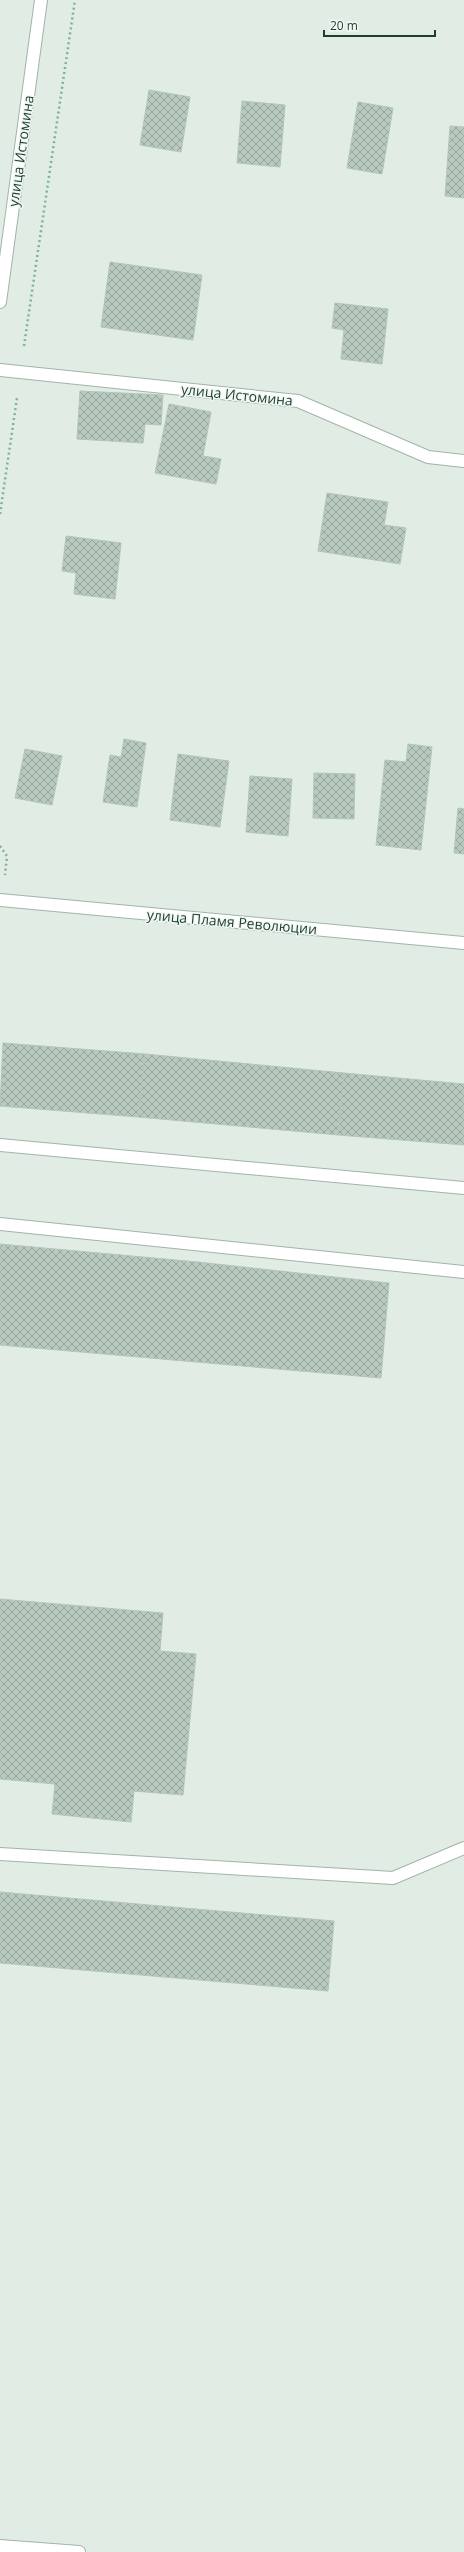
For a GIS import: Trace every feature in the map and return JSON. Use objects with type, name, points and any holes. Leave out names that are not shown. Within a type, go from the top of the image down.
[{"type":"street","name":"улица Истомина","points":[[0,302],[41,0]]},
{"type":"street","name":"улица Истомина","points":[[0,370],[298,402],[428,457],[464,461]]},
{"type":"street","name":"улица Пламя Революции","points":[[0,900],[464,943]]},
{"type":"street","points":[[0,1146],[464,1188]]},
{"type":"street","points":[[0,1224],[464,1272]]},
{"type":"street","points":[[0,1854],[393,1878],[464,1848]]},
{"type":"street","points":[[0,2546],[79,2552]]},
{"type":"path","points":[[0,514],[75,0]]},
{"type":"building","points":[[149,90],[190,97],[181,152],[140,145]]},
{"type":"building","points":[[242,101],[285,105],[280,167],[237,163]]},
{"type":"building","points":[[358,102],[393,108],[382,174],[347,168]]},
{"type":"building","points":[[450,126],[464,127],[464,198],[445,196]]},
{"type":"building","points":[[110,262],[202,275],[193,340],[101,327]]},
{"type":"building","points":[[335,303],[388,309],[382,364],[341,359],[344,330],[332,328]]},
{"type":"building","points":[[80,391],[163,395],[161,425],[145,424],[143,443],[77,439]]},
{"type":"building","points":[[169,404],[211,412],[203,456],[221,459],[216,484],[155,473]]},
{"type":"building","points":[[327,493],[388,502],[384,525],[406,528],[400,564],[318,551]]},
{"type":"building","points":[[66,536],[121,543],[115,599],[74,594],[76,573],[62,571]]},
{"type":"building","points":[[124,739],[146,743],[137,807],[103,802],[110,755],[121,757]]},
{"type":"building","points":[[408,744],[432,747],[421,850],[376,845],[385,760],[406,762]]},
{"type":"building","points":[[25,749],[62,756],[52,805],[15,798]]},
{"type":"building","points":[[178,754],[229,761],[220,827],[170,820]]},
{"type":"building","points":[[314,773],[355,774],[354,819],[313,818]]},
{"type":"building","points":[[250,776],[292,779],[288,836],[246,832]]},
{"type":"building","points":[[458,808],[464,809],[464,854],[454,853]]},
{"type":"building","points":[[3,1043],[145,1054],[138,1117],[0,1106]]},
{"type":"building","points":[[145,1054],[344,1073],[338,1135],[138,1117]]},
{"type":"building","points":[[344,1073],[464,1084],[464,1145],[338,1135]]},
{"type":"building","points":[[0,1244],[198,1262],[389,1283],[381,1378],[0,1345]]},
{"type":"building","points":[[0,1599],[163,1613],[160,1651],[196,1654],[183,1795],[134,1791],[131,1822],[52,1814],[55,1784],[0,1779]]},
{"type":"building","points":[[0,1892],[334,1921],[328,1991],[0,1963]]}]
